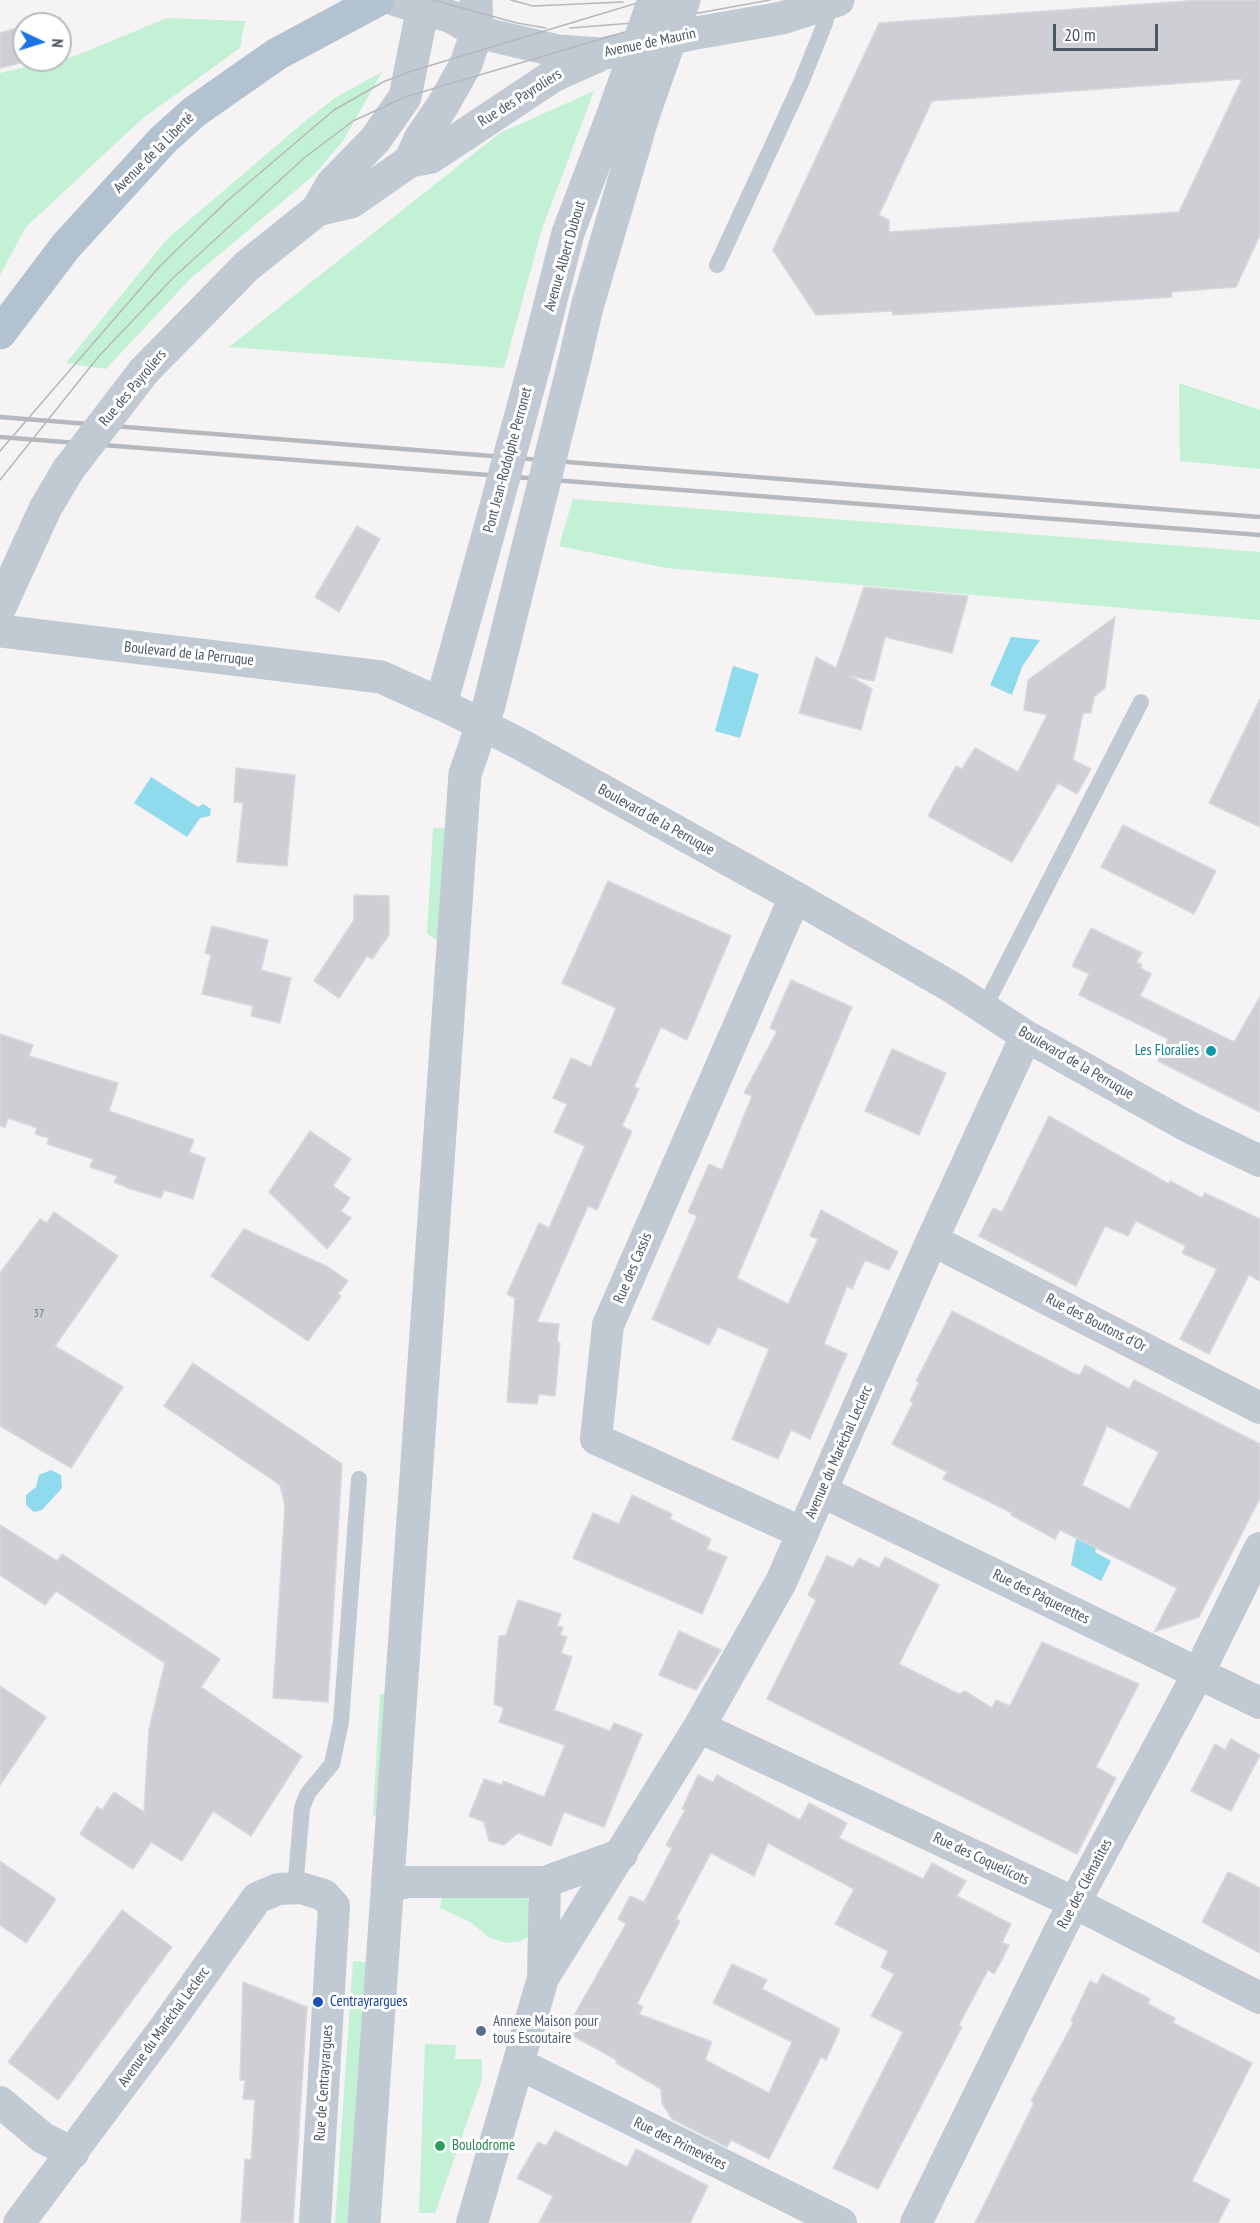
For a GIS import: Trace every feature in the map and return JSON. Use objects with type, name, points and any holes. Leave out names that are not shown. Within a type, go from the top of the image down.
[{"type":"main road","name":"Avenue de la Liberté","points":[[0,333],[66,246],[163,141],[194,112],[277,54],[378,0]]},
{"type":"street","points":[[476,0],[477,32]]},
{"type":"street","points":[[364,2223],[465,774],[484,724],[573,367],[654,0]]},
{"type":"street","points":[[628,117],[684,0]]},
{"type":"street","name":"Avenue de Maurin","points":[[416,2],[452,17],[477,32],[558,51],[601,54],[696,33],[782,18],[833,1]]},
{"type":"street","name":"Rue des Payroliers","points":[[0,607],[45,509],[68,470],[144,371],[247,267],[317,210],[332,184],[375,140],[405,97],[416,2]]},
{"type":"street","name":"Rue des Payroliers","points":[[410,161],[420,139],[458,81],[477,32]]},
{"type":"street","name":"Rue des Payroliers","points":[[317,210],[351,202],[410,161],[431,157],[553,76],[601,54]]},
{"type":"street","name":"Avenue Albert Dubout","points":[[535,363],[568,233],[628,117]]},
{"type":"street","name":"Pont Jean-Rodolphe Perronet","points":[[441,704],[535,363]]},
{"type":"street","name":"Boulevard de la Perruque","points":[[0,631],[381,677],[484,724],[795,897],[984,1008],[1026,1036],[1187,1126],[1260,1161]]},
{"type":"street","name":"Rue des Cassis","points":[[795,897],[608,1325],[596,1439],[803,1533]]},
{"type":"street","name":"Avenue du Maréchal Leclerc","points":[[543,1978],[699,1727],[781,1582],[823,1492],[932,1240],[1026,1036]]},
{"type":"street","name":"Rue des Boutons d'Or","points":[[932,1240],[1260,1408]]},
{"type":"street","name":"Rue des Pâquerettes","points":[[823,1492],[1260,1703]]},
{"type":"street","name":"Rue des Clématites","points":[[916,2223],[1075,1903],[1199,1672],[1260,1548]]},
{"type":"street","name":"Rue des Coquelicots","points":[[699,1727],[1075,1903],[1260,1998]]},
{"type":"street","points":[[389,1886],[408,1882],[545,1881],[622,1854]]},
{"type":"street","name":"Avenue du Maréchal Leclerc","points":[[472,2223],[543,1978],[545,1881]]},
{"type":"street","name":"Avenue du Maréchal Leclerc","points":[[19,2223],[74,2152],[257,1898],[278,1889],[295,1889],[324,1895],[334,1906]]},
{"type":"street","name":"Rue de Centrayrargues","points":[[315,2223],[334,1906]]},
{"type":"street","name":"Rue des Primevères","points":[[519,2064],[841,2223]]},
{"type":"street","points":[[0,2102],[43,2138],[74,2152]]},
{"type":"lane","points":[[717,265],[801,82],[833,1]]},
{"type":"lane","points":[[984,1008],[1141,702]]},
{"type":"lane","points":[[295,1889],[302,1808],[308,1793],[332,1764],[341,1722],[359,1479]]},
{"type":"green space","points":[[167,18],[245,21],[240,48],[143,118],[26,227],[0,275],[0,73],[12,70],[72,72],[72,57]]},
{"type":"green space","points":[[382,72],[343,141],[314,175],[190,279],[106,369],[66,363],[167,239],[310,117],[338,96]]},
{"type":"green space","points":[[594,91],[542,229],[504,368],[229,347],[500,133]]},
{"type":"green space","points":[[1179,383],[1260,410],[1260,469],[1180,461]]},
{"type":"green space","points":[[573,499],[1260,552],[1260,620],[666,568],[559,546]]},
{"type":"green space","points":[[433,828],[453,829],[439,942],[427,934]]},
{"type":"green space","points":[[380,1694],[393,1695],[384,1816],[373,1816]]},
{"type":"green space","points":[[443,1890],[514,1891],[528,1899],[532,1911],[530,1936],[521,1941],[507,1943],[490,1938],[470,1922],[440,1908]]},
{"type":"green space","points":[[353,1961],[374,1963],[356,2223],[335,2223]]},
{"type":"green space","name":"Boulodrome","points":[[425,2044],[456,2045],[455,2059],[482,2059],[482,2080],[435,2213],[419,2213]]},
{"type":"water","points":[[1011,637],[1040,640],[1022,667],[1012,695],[990,685]]},
{"type":"water","points":[[733,666],[759,674],[740,738],[715,731]]},
{"type":"water","points":[[151,777],[198,807],[203,804],[211,809],[210,816],[200,818],[187,837],[134,803]]},
{"type":"water","points":[[51,1470],[61,1475],[62,1488],[42,1510],[34,1512],[26,1505],[26,1495],[36,1487],[39,1475]]},
{"type":"water","points":[[1077,1534],[1098,1539],[1095,1552],[1111,1561],[1101,1581],[1071,1565]]},
{"type":"building","points":[[1201,0],[1260,0],[1260,235],[1236,287],[1171,292],[1172,297],[893,315],[892,311],[816,315],[773,250],[879,23]],"holes":[[[1242,79],[1179,212],[889,232],[889,220],[879,215],[932,101]]]},
{"type":"building","points":[[12,30],[12,65],[0,68],[0,33]]},
{"type":"building","points":[[357,526],[380,539],[339,612],[315,597]]},
{"type":"building","points":[[864,587],[968,596],[952,653],[885,637],[874,681],[850,676],[872,689],[861,730],[799,713],[816,657],[836,668]]},
{"type":"building","points":[[1115,617],[1105,688],[1094,697],[1091,713],[1083,713],[1073,760],[1091,769],[1077,794],[1058,783],[1012,862],[928,816],[956,766],[962,769],[975,748],[1018,772],[1047,715],[1024,710],[1028,680]]},
{"type":"building","points":[[1260,699],[1260,827],[1209,803]]},
{"type":"building","points":[[236,768],[295,775],[287,866],[237,862],[243,803],[234,802]]},
{"type":"building","points":[[1123,825],[1216,871],[1194,914],[1101,867]]},
{"type":"building","points":[[608,881],[731,936],[687,1040],[661,1027],[634,1087],[639,1089],[622,1126],[632,1131],[597,1210],[588,1206],[537,1322],[559,1324],[557,1342],[560,1343],[555,1396],[539,1394],[537,1404],[507,1402],[515,1298],[507,1294],[539,1223],[549,1228],[585,1146],[554,1132],[567,1104],[553,1098],[571,1058],[591,1067],[616,1008],[562,983]]},
{"type":"building","points":[[354,895],[389,896],[389,935],[372,959],[367,956],[339,998],[314,981],[354,920]]},
{"type":"building","points":[[212,926],[268,940],[261,970],[291,978],[280,1023],[251,1016],[253,1006],[202,994],[211,955],[205,953]]},
{"type":"building","points":[[1091,928],[1142,953],[1136,962],[1142,965],[1140,968],[1151,974],[1140,996],[1234,1042],[1260,997],[1260,1112],[1158,1061],[1168,1039],[1079,995],[1089,974],[1072,966]]},
{"type":"building","points":[[791,980],[852,1007],[737,1278],[788,1304],[818,1239],[810,1236],[821,1210],[898,1252],[889,1270],[865,1260],[852,1289],[847,1286],[824,1344],[847,1354],[810,1439],[791,1430],[778,1459],[732,1439],[769,1349],[718,1327],[709,1345],[652,1319],[697,1216],[688,1212],[709,1164],[722,1170],[752,1096],[744,1093],[777,1031],[770,1028]]},
{"type":"building","points":[[0,1034],[33,1045],[29,1056],[118,1083],[109,1111],[194,1140],[189,1152],[205,1158],[193,1199],[164,1190],[161,1198],[128,1188],[114,1182],[117,1176],[90,1167],[93,1159],[47,1144],[49,1138],[35,1134],[37,1128],[8,1118],[5,1127],[0,1126]]},
{"type":"building","points":[[892,1049],[946,1073],[919,1135],[865,1111]]},
{"type":"building","points":[[1049,1116],[1169,1184],[1170,1181],[1202,1198],[1205,1193],[1260,1219],[1260,1281],[1249,1275],[1209,1354],[1180,1339],[1217,1269],[1182,1253],[1186,1246],[1136,1221],[1128,1236],[1105,1226],[1076,1286],[979,1236],[993,1208],[1002,1212]]},
{"type":"building","points":[[310,1131],[351,1159],[333,1186],[350,1198],[341,1211],[351,1218],[327,1249],[269,1192]]},
{"type":"building","points":[[54,1212],[118,1256],[55,1346],[123,1387],[71,1468],[0,1426],[0,1273],[40,1219],[47,1223]]},
{"type":"building","points":[[244,1229],[328,1267],[348,1281],[338,1294],[341,1296],[308,1341],[211,1276]]},
{"type":"building","points":[[952,1311],[1073,1373],[1080,1375],[1085,1365],[1129,1389],[1134,1380],[1260,1444],[1260,1498],[1199,1617],[1154,1632],[1177,1588],[1060,1530],[1055,1539],[1011,1515],[1012,1513],[943,1479],[947,1472],[892,1444],[913,1403],[910,1401],[919,1382],[916,1381]],"holes":[[[1107,1426],[1159,1452],[1129,1509],[1082,1485]]]},
{"type":"building","points":[[193,1363],[342,1464],[328,1702],[273,1698],[285,1506],[280,1485],[164,1406]]},
{"type":"building","points":[[632,1495],[672,1514],[670,1519],[711,1539],[707,1549],[727,1557],[702,1614],[573,1558],[593,1513],[619,1524]]},
{"type":"building","points":[[0,1525],[57,1561],[62,1554],[220,1659],[201,1687],[302,1756],[251,1836],[213,1811],[182,1861],[151,1842],[133,1869],[80,1834],[97,1807],[102,1810],[114,1792],[144,1812],[149,1729],[165,1663],[56,1591],[45,1605],[0,1575]]},
{"type":"building","points":[[827,1556],[853,1567],[859,1558],[879,1568],[885,1557],[939,1585],[899,1664],[959,1694],[965,1691],[992,1708],[996,1700],[1010,1706],[1042,1642],[1139,1684],[1096,1767],[1116,1778],[1077,1854],[767,1699],[816,1600],[808,1595]]},
{"type":"building","points":[[518,1600],[561,1614],[557,1626],[563,1627],[560,1635],[567,1637],[561,1653],[572,1657],[554,1710],[610,1731],[614,1723],[642,1734],[604,1827],[564,1812],[551,1846],[518,1833],[504,1845],[489,1841],[484,1822],[469,1816],[484,1779],[502,1785],[503,1781],[544,1797],[565,1745],[499,1722],[504,1708],[494,1704],[499,1636],[506,1635]]},
{"type":"building","points":[[679,1631],[721,1650],[696,1690],[659,1675]]},
{"type":"building","points":[[0,1686],[46,1717],[0,1785]]},
{"type":"building","points":[[1231,1739],[1260,1755],[1231,1811],[1191,1791],[1215,1744],[1225,1750]]},
{"type":"building","points":[[698,1775],[713,1782],[717,1775],[800,1820],[809,1803],[847,1823],[839,1838],[923,1879],[932,1863],[966,1881],[957,1896],[1011,1924],[1002,1943],[1009,1945],[1002,1960],[994,1974],[988,1970],[959,2025],[962,2027],[878,2189],[833,2168],[903,2032],[871,2016],[894,1974],[881,1967],[888,1951],[835,1924],[854,1889],[768,1843],[754,1876],[711,1853],[676,1919],[680,1921],[637,2004],[643,2007],[639,2014],[712,2042],[705,2060],[769,2093],[792,2042],[713,2003],[732,1964],[767,1980],[762,1989],[840,2029],[826,2060],[821,2057],[769,2159],[731,2140],[727,2147],[672,2119],[662,2103],[661,2089],[616,2063],[617,2060],[573,2036],[581,2020],[573,2017],[626,1924],[618,1919],[630,1896],[644,1902],[672,1848],[666,1845],[685,1810],[682,1809]]},
{"type":"building","points":[[0,1861],[56,1899],[26,1943],[0,1925]]},
{"type":"building","points":[[1228,1872],[1260,1888],[1260,1953],[1202,1922]]},
{"type":"building","points":[[122,1910],[172,1947],[58,2100],[8,2062]]},
{"type":"building","points":[[1102,1974],[1150,1999],[1148,2004],[1175,2018],[1173,2023],[1252,2063],[1192,2181],[1230,2200],[1218,2223],[975,2223],[1034,2103],[1031,2101],[1073,2023],[1071,2021],[1090,1981],[1097,1985]]},
{"type":"building","points":[[243,1982],[307,2007],[293,2223],[241,2223],[245,2159],[251,2160],[255,2100],[243,2099],[245,2080],[240,2080]]},
{"type":"building","points":[[555,2131],[627,2167],[636,2149],[708,2186],[690,2223],[539,2223],[553,2196],[517,2178],[538,2142],[546,2146]]},
{"type":"tram line","points":[[433,0],[517,23],[546,28]]},
{"type":"tram line","points":[[511,0],[533,6],[623,2]]},
{"type":"tram line","points":[[0,451],[160,266],[227,201],[334,110],[383,82],[412,71],[647,0]]},
{"type":"tram line","points":[[660,20],[770,0]]},
{"type":"tram line","points":[[0,480],[99,356],[173,278],[304,158],[353,121],[405,97],[669,19]]},
{"type":"tram line","points":[[570,28],[633,23]]},
{"type":"railway","points":[[0,417],[1260,517]]},
{"type":"railway","points":[[0,437],[1260,535]]},
{"type":"place","name":"Les Floralies","points":[[1211,1051]]},
{"type":"place","name":"Centrayrargues","points":[[318,2002]]},
{"type":"place","name":"Annexe Maison pour tous Escoutaire","points":[[481,2031]]},
{"type":"place","name":"Boulodrome","points":[[440,2146]]}]
